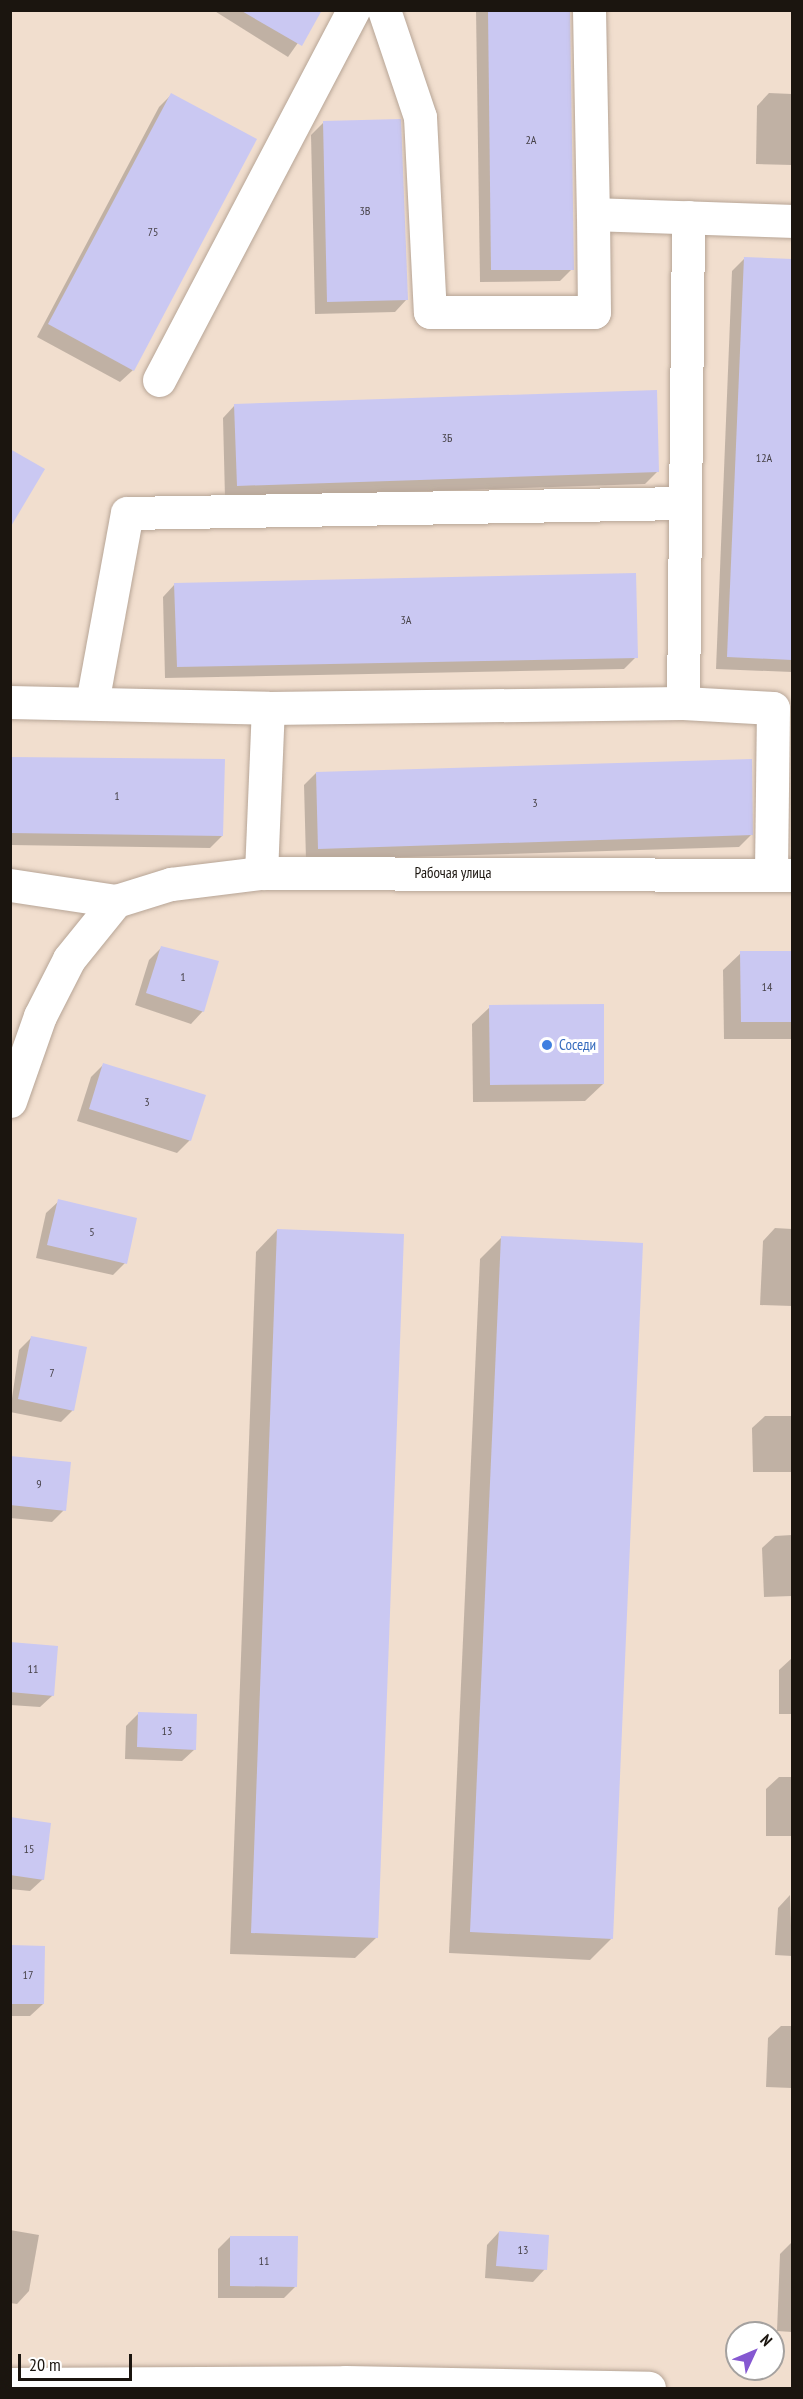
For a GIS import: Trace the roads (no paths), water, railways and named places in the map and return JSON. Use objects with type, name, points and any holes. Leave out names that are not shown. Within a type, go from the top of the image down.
[{"type":"street","points":[[159,380],[353,10]]},
{"type":"street","points":[[384,10],[420,117],[429,312],[594,312],[589,10]]},
{"type":"street","points":[[593,214],[792,221]]},
{"type":"street","points":[[683,703],[682,503],[688,217]]},
{"type":"street","points":[[92,703],[127,513],[682,503]]},
{"type":"street","points":[[10,702],[268,708],[683,703],[773,708],[782,874]]},
{"type":"street","points":[[261,873],[268,708]]},
{"type":"street","name":"Рабочая улица","points":[[116,901],[171,884],[261,873],[782,874]]},
{"type":"street","points":[[10,885],[116,901]]},
{"type":"street","points":[[10,1101],[40,1016],[69,959],[116,901]]},
{"type":"street","points":[[10,2384],[345,2382],[650,2388]]},
{"type":"place","name":"Соседи","points":[[547,1045]]}]
